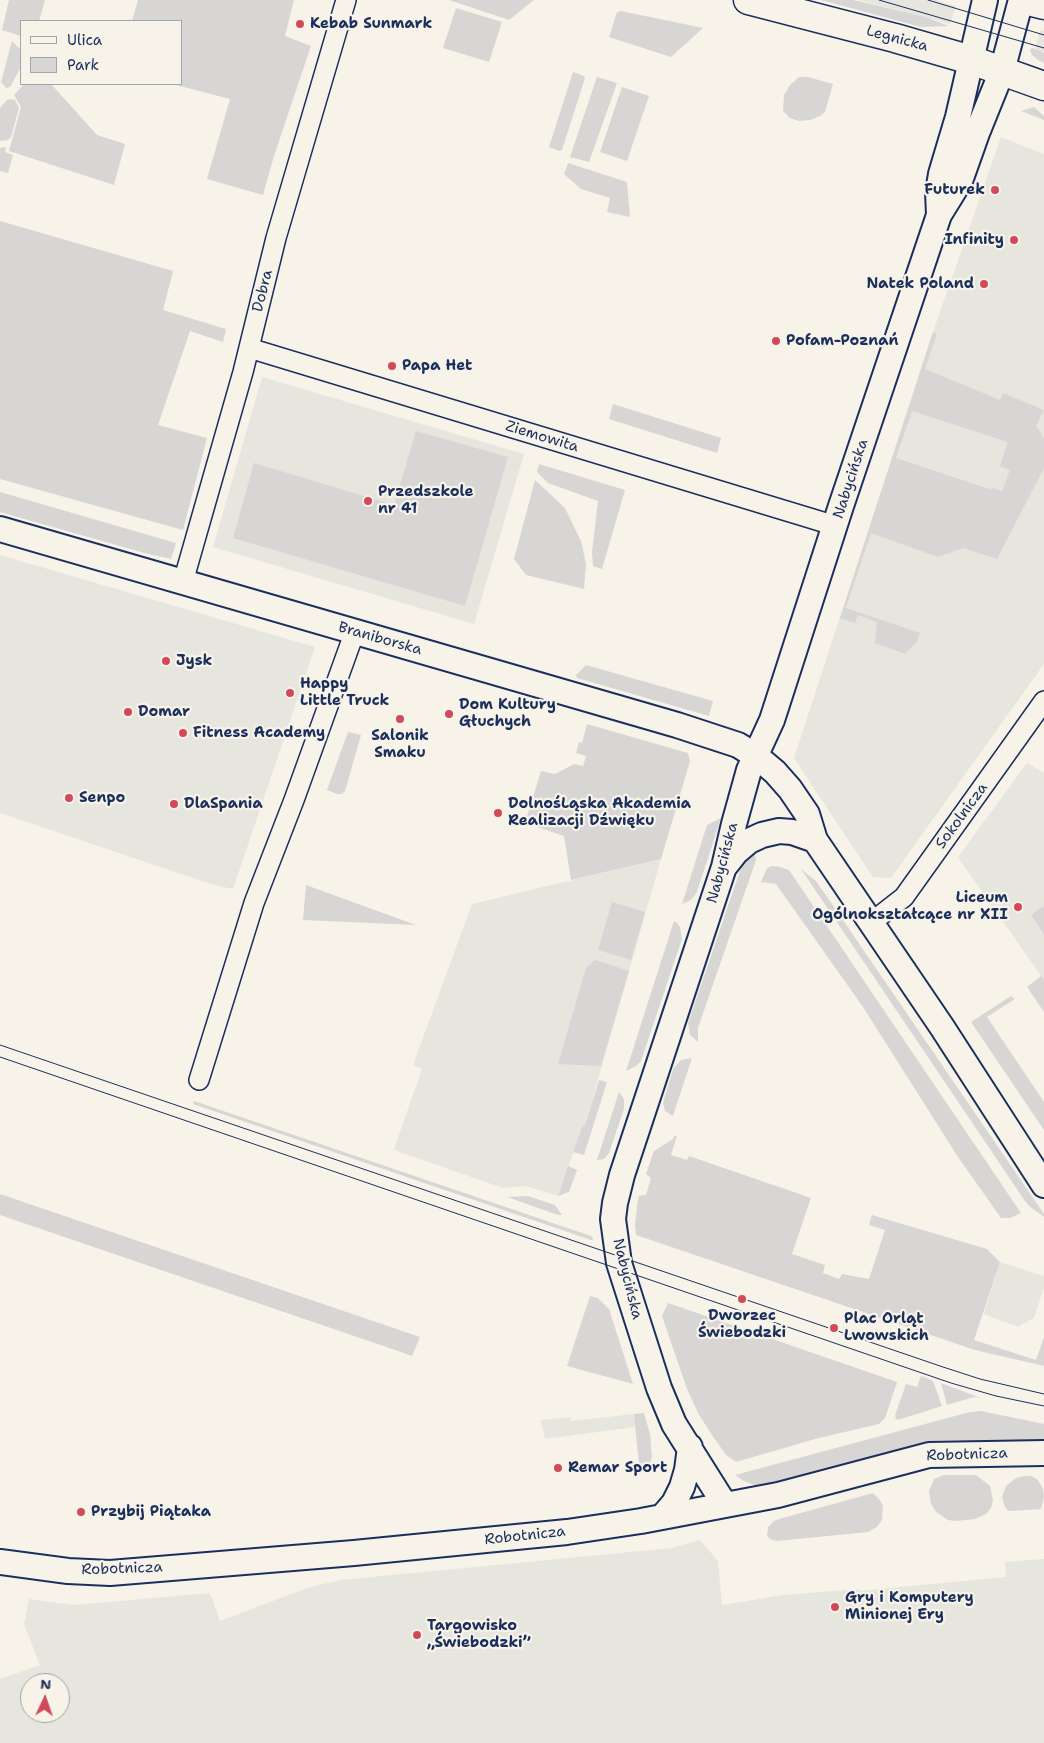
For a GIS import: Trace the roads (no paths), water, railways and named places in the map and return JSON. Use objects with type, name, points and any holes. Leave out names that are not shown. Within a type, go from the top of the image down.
[{"type":"main road","name":"Legnicka","points":[[748,0],[971,60],[1044,86]]},
{"type":"main road","points":[[1023,0],[1044,5]]},
{"type":"street","name":"Dobra","points":[[183,582],[249,348],[276,238],[346,0]]},
{"type":"street","name":"Nabycińska","points":[[939,216],[938,192],[941,174],[958,117],[985,0]]},
{"type":"street","name":"Nabycińska","points":[[725,1504],[674,1424],[659,1388],[619,1263],[614,1220],[619,1185],[724,867],[749,770],[772,720],[847,488],[939,216],[960,181],[1002,71],[1023,0]]},
{"type":"street","name":"Ziemowita","points":[[249,348],[836,526]]},
{"type":"street","name":"Braniborska","points":[[0,529],[702,732],[738,745],[756,756]]},
{"type":"street","points":[[200,1080],[254,903],[294,800],[355,631]]},
{"type":"street","name":"Sokolnicza","points":[[872,922],[904,897],[1044,701]]},
{"type":"street","points":[[756,756],[775,772],[790,789],[807,814],[815,840],[872,922],[1044,1185]]},
{"type":"street","points":[[724,867],[736,852],[749,841],[762,835],[779,831],[792,832],[815,840]]},
{"type":"street","points":[[662,1517],[674,1503],[682,1486],[687,1470],[690,1447]]},
{"type":"street","name":"Robotnicza","points":[[0,1562],[68,1571],[110,1573],[346,1554],[558,1533],[662,1517],[778,1494],[928,1455],[1044,1453]]},
{"type":"tram line","points":[[879,0],[1044,48]]},
{"type":"tram line","points":[[928,0],[1044,35]]},
{"type":"tram line","points":[[0,1045],[943,1367],[980,1379],[1044,1394]]},
{"type":"tram line","points":[[0,1057],[951,1383],[996,1396],[1044,1406]]},
{"type":"place","name":"Kebab Sunmark","points":[[300,24]]},
{"type":"place","name":"Futurek","points":[[995,190]]},
{"type":"place","name":"Infinity","points":[[1014,240]]},
{"type":"place","name":"Natek Poland","points":[[984,284]]},
{"type":"place","name":"Pofam-Poznań","points":[[776,341]]},
{"type":"place","name":"Papa Het","points":[[392,366]]},
{"type":"place","name":"Przedszkole nr 41","points":[[368,501]]},
{"type":"place","name":"Jysk","points":[[166,661]]},
{"type":"place","name":"Happy Little Truck","points":[[290,693]]},
{"type":"place","name":"Domar","points":[[128,712]]},
{"type":"place","name":"Dom Kultury Głuchych","points":[[449,714]]},
{"type":"place","name":"Salonik Smaku","points":[[400,719]]},
{"type":"place","name":"Fitness Academy","points":[[183,733]]},
{"type":"place","name":"Senpo","points":[[69,798]]},
{"type":"place","name":"DlaSpania","points":[[174,804]]},
{"type":"place","name":"DolnośLąska Akademia Realizacji Dźwięku","points":[[498,813]]},
{"type":"place","name":"Liceum Ogólnokształcące nr XII","points":[[1018,907]]},
{"type":"place","name":"Dworzec Świebodzki","points":[[742,1299]]},
{"type":"place","name":"Plac Orląt Lwowskich","points":[[834,1328]]},
{"type":"place","name":"Remar Sport","points":[[558,1468]]},
{"type":"place","name":"Przybij Piątaka","points":[[81,1512]]},
{"type":"place","name":"Gry i Komputery Minionej Ery","points":[[835,1607]]},
{"type":"place","name":"Targowisko „Świebodzki”","points":[[417,1635]]}]
